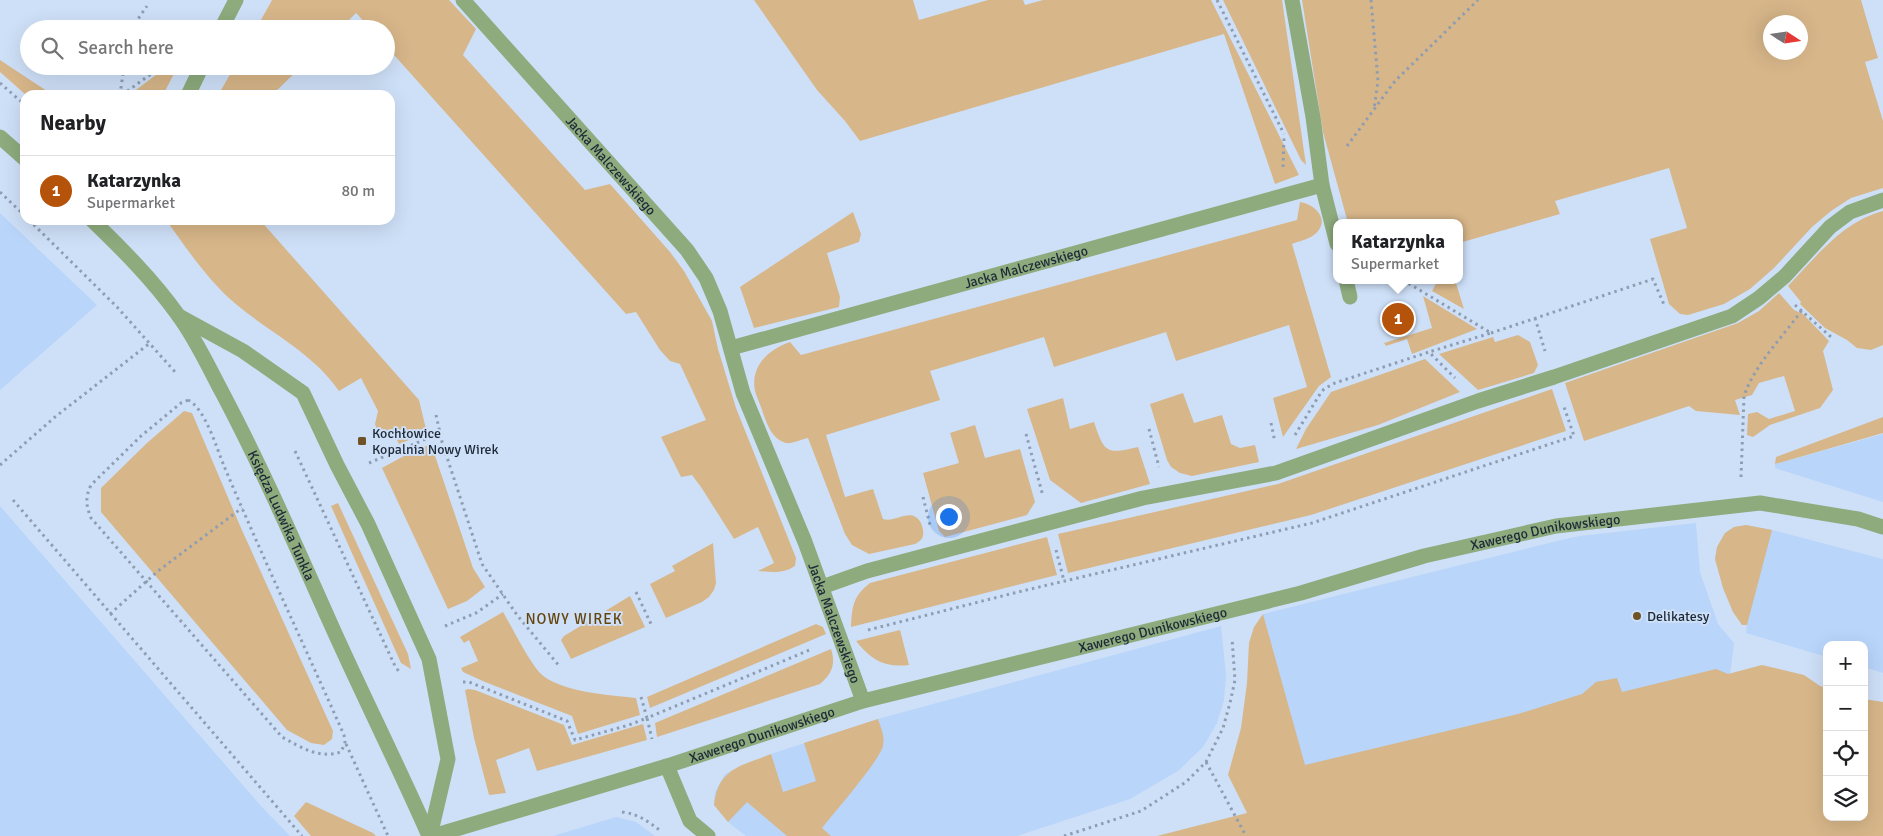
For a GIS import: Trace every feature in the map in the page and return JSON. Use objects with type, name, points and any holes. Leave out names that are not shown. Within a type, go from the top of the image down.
[{"type":"street","points":[[226,20],[236,0]]},
{"type":"street","name":"Jacka Malczewskiego","points":[[464,0],[688,250],[706,278],[720,311],[732,348],[743,393],[822,587],[863,701]]},
{"type":"street","points":[[1292,0],[1313,117],[1322,185],[1333,228]]},
{"type":"street","points":[[190,90],[198,75]]},
{"type":"street","points":[[0,137],[20,155]]},
{"type":"street","name":"Jacka Malczewskiego","points":[[732,348],[1322,185]]},
{"type":"street","points":[[822,587],[867,571],[1143,498],[1276,473],[1478,401],[1732,316],[1759,298],[1785,276],[1830,227],[1850,212],[1883,200]]},
{"type":"street","name":"Księdza Ludwika Tunkla","points":[[97,225],[133,260],[179,316],[226,400],[273,494],[334,631],[431,836]]},
{"type":"street","points":[[1347,284],[1350,297]]},
{"type":"street","points":[[179,316],[243,351],[303,393],[337,465],[368,524],[430,659],[448,759],[431,836]]},
{"type":"street","name":"Xawerego Dunikowskiego","points":[[431,836],[667,766],[863,701],[1301,593],[1424,556],[1556,526],[1760,503],[1858,519],[1883,527]]},
{"type":"street","points":[[667,766],[690,821],[708,836]]},
{"type":"path","points":[[1217,0],[1289,143]]},
{"type":"path","points":[[1372,0],[1378,81],[1374,109]]},
{"type":"path","points":[[1322,185],[1332,166],[1394,81],[1478,0]]},
{"type":"path","points":[[137,20],[147,6]]},
{"type":"path","points":[[122,90],[123,75]]},
{"type":"path","points":[[128,90],[149,75]]},
{"type":"path","points":[[0,84],[20,101]]},
{"type":"path","points":[[0,192],[20,211]]},
{"type":"path","points":[[34,225],[117,306],[176,373]]},
{"type":"path","points":[[1276,473],[1300,425],[1324,389],[1344,380],[1653,279],[1676,334]]},
{"type":"path","points":[[1410,284],[1492,333]]},
{"type":"path","points":[[1795,304],[1831,337]]},
{"type":"path","points":[[1740,505],[1744,396],[1748,385],[1759,367],[1802,310]]},
{"type":"path","points":[[0,464],[55,417],[150,343]]},
{"type":"path","points":[[1429,352],[1478,401]]},
{"type":"path","points":[[345,743],[341,752],[331,755],[311,753],[282,738],[91,518],[86,505],[86,495],[91,485],[141,436],[181,403],[188,400],[195,403],[205,420],[242,508],[336,717],[345,743],[388,836]]},
{"type":"path","points":[[436,415],[482,564],[560,667]]},
{"type":"path","points":[[456,681],[469,682],[567,721],[575,740],[647,718],[840,638],[1064,581],[1312,523],[1574,436],[1568,418]]},
{"type":"path","points":[[1149,429],[1167,494]]},
{"type":"path","points":[[366,464],[440,433]]},
{"type":"path","points":[[1026,434],[1050,523]]},
{"type":"path","points":[[292,444],[395,666],[404,678]]},
{"type":"path","points":[[13,500],[302,836]]},
{"type":"path","points":[[110,614],[193,543],[242,508]]},
{"type":"path","points":[[1059,560],[1064,581]]},
{"type":"path","points":[[636,592],[651,624]]},
{"type":"path","points":[[444,626],[476,613],[503,594]]},
{"type":"path","points":[[1064,836],[1141,811],[1186,782],[1206,762],[1223,728],[1235,680],[1233,641],[1226,611]]},
{"type":"path","points":[[641,698],[652,739]]},
{"type":"path","points":[[1206,762],[1246,836]]},
{"type":"path","points":[[614,813],[635,814],[646,819],[666,836]]},
{"type":"shaded area","points":[[272,0],[449,0],[476,29],[463,55],[585,190],[610,184],[670,252],[684,271],[712,321],[718,349],[736,408],[796,558],[795,566],[782,571],[758,571],[774,563],[758,527],[734,539],[692,475],[681,477],[661,437],[706,420],[680,364],[670,361],[660,350],[636,312],[626,314],[395,56],[395,20],[363,20],[356,13],[349,20],[261,20]]},
{"type":"shaded area","points":[[754,0],[913,0],[919,20],[988,0],[1023,0],[1025,5],[1043,0],[1211,0],[1299,175],[1275,184],[1224,34],[860,141],[817,90]]},
{"type":"shaded area","points":[[1223,0],[1282,0],[1306,165],[1301,160]]},
{"type":"shaded area","points":[[1302,0],[1861,0],[1878,58],[1865,62],[1883,121],[1883,188],[1851,198],[1831,211],[1812,227],[1774,268],[1750,289],[1724,304],[1688,315],[1680,314],[1669,304],[1650,239],[1687,228],[1669,168],[1555,201],[1560,214],[1463,242],[1463,219],[1347,219],[1323,132]]},
{"type":"shaded area","points":[[0,60],[45,90],[20,90],[0,72]]},
{"type":"shaded area","points":[[156,75],[173,75],[166,90],[136,90]]},
{"type":"shaded area","points":[[230,75],[293,75],[277,90],[221,90]]},
{"type":"shaded area","points":[[1300,202],[1312,206],[1322,219],[1319,230],[1314,235],[1292,244],[1331,377],[1319,386],[1283,437],[1273,398],[1307,387],[1289,325],[1176,361],[1166,332],[1054,367],[1044,337],[930,371],[940,400],[826,435],[845,497],[873,489],[883,519],[888,520],[908,515],[917,518],[921,523],[923,536],[915,544],[869,554],[852,545],[845,534],[808,438],[786,443],[774,435],[766,422],[755,391],[755,374],[758,366],[768,354],[782,345],[790,342],[801,355],[1297,220]]},
{"type":"shaded area","points":[[1883,211],[1883,345],[1871,350],[1857,348],[1825,328],[1800,304],[1801,302],[1788,286],[1842,232],[1868,216]]},
{"type":"shaded area","points":[[853,212],[861,234],[859,242],[827,253],[840,297],[839,307],[754,328],[740,287]]},
{"type":"shaded area","points":[[0,213],[97,305],[0,390]]},
{"type":"shaded area","points":[[170,225],[264,225],[419,400],[427,433],[399,444],[396,438],[391,439],[378,433],[375,424],[378,411],[361,378],[339,391],[329,378],[305,355],[227,296],[199,265]]},
{"type":"shaded area","points":[[1436,284],[1456,284],[1464,309],[1432,291]]},
{"type":"shaded area","points":[[1779,293],[1794,310],[1803,314],[1829,341],[1823,351],[1833,390],[1820,408],[1770,425],[1753,437],[1747,435],[1748,414],[1757,412],[1769,419],[1795,411],[1784,376],[1759,383],[1752,395],[1735,400],[1740,415],[1696,411],[1689,406],[1584,441],[1565,383],[1738,323],[1759,311]]},
{"type":"shaded area","points":[[1423,296],[1477,329],[1412,354],[1407,339],[1386,346],[1384,343],[1432,328]]},
{"type":"shaded area","points":[[1518,335],[1530,342],[1538,365],[1534,373],[1478,390],[1439,354],[1493,337],[1495,342]]},
{"type":"shaded area","points":[[1425,359],[1460,392],[1378,425],[1296,449],[1306,429],[1331,392]]},
{"type":"shaded area","points":[[1552,389],[1566,431],[1311,515],[1068,573],[1058,534],[1278,484]]},
{"type":"shaded area","points":[[1183,393],[1194,423],[1222,415],[1231,444],[1240,448],[1255,445],[1259,462],[1192,476],[1180,473],[1171,467],[1167,460],[1150,404]]},
{"type":"shaded area","points":[[1063,398],[1070,429],[1094,422],[1101,440],[1108,449],[1119,451],[1138,447],[1150,484],[1081,503],[1050,480],[1027,409]]},
{"type":"shaded area","points":[[184,411],[192,413],[241,528],[333,731],[332,739],[324,745],[311,743],[287,730],[101,512],[101,488],[147,443]]},
{"type":"shaded area","points":[[1883,417],[1883,433],[1775,464],[1776,457]]},
{"type":"shaded area","points":[[975,425],[985,458],[1020,449],[1035,502],[1027,515],[945,537],[939,531],[923,473],[959,463],[950,433]]},
{"type":"shaded area","points":[[1883,434],[1883,502],[1775,468],[1775,464]]},
{"type":"shaded area","points":[[431,444],[473,568],[485,587],[467,601],[448,609],[382,468]]},
{"type":"shaded area","points":[[338,503],[408,654],[411,669],[401,663],[331,506]]},
{"type":"shaded area","points":[[0,506],[261,806],[290,836],[0,836]]},
{"type":"shaded area","points":[[1696,523],[1700,572],[1718,624],[1734,643],[1727,700],[1313,797],[1263,614],[1580,536]]},
{"type":"shaded area","points":[[1746,525],[1772,530],[1883,559],[1883,673],[1868,668],[1868,641],[1823,641],[1823,656],[1746,633],[1747,625],[1733,612],[1723,588],[1715,559],[1717,547],[1725,533],[1734,527]]},
{"type":"shaded area","points":[[1746,525],[1772,530],[1747,625],[1742,625],[1733,612],[1723,588],[1715,559],[1717,547],[1725,533],[1734,527]]},
{"type":"shaded area","points":[[1047,537],[1057,575],[851,627],[854,602],[870,583]]},
{"type":"shaded area","points":[[713,543],[716,583],[714,590],[702,602],[666,618],[650,584],[675,571],[672,566]]},
{"type":"shaded area","points":[[630,596],[645,627],[571,659],[561,640],[564,636]]},
{"type":"shaded area","points":[[503,612],[530,659],[539,672],[547,679],[584,691],[636,698],[640,715],[578,734],[572,716],[463,672],[461,668],[478,661],[469,640],[464,643],[460,637]]},
{"type":"shaded area","points":[[1263,614],[1305,765],[1518,714],[1582,694],[1596,682],[1617,678],[1622,692],[1716,669],[1728,674],[1762,665],[1804,675],[1823,687],[1823,821],[1868,821],[1868,700],[1883,702],[1883,836],[1157,836],[1247,813],[1228,775],[1241,728],[1247,683],[1249,643],[1254,627]]},
{"type":"shaded area","points":[[816,624],[823,627],[826,634],[650,708],[647,697]]},
{"type":"shaded area","points":[[1221,626],[1226,675],[1224,700],[1217,723],[1203,747],[1178,771],[1130,799],[1017,836],[746,836],[728,822],[714,805],[715,792],[725,774],[771,754],[878,719]]},
{"type":"shaded area","points":[[900,630],[909,665],[900,666],[879,661],[867,653],[856,641]]},
{"type":"shaded area","points":[[831,649],[832,668],[820,684],[657,737],[655,723]]},
{"type":"shaded area","points":[[469,689],[564,725],[572,745],[643,724],[647,740],[537,771],[529,748],[496,760],[506,793],[489,795],[474,738],[465,690]]},
{"type":"shaded area","points":[[878,719],[883,735],[883,746],[874,763],[822,828],[831,836],[787,836],[747,802],[728,822],[714,805],[720,783],[726,776],[741,766],[771,754],[783,792],[816,781],[804,743]]},
{"type":"shaded area","points":[[306,802],[376,836],[311,836],[294,816]]},
{"type":"shaded area","points":[[616,817],[636,822],[655,836],[553,836]]},
{"type":"place","name":"Katarzynka","points":[[1398,319]]},
{"type":"place","name":"Kochłowice Kopalnia Nowy Wirek","points":[[362,441]]},
{"type":"place","name":"Delikatesy","points":[[1637,616]]},
{"type":"district","name":"NOWY WIREK","points":[[574,619]]}]
